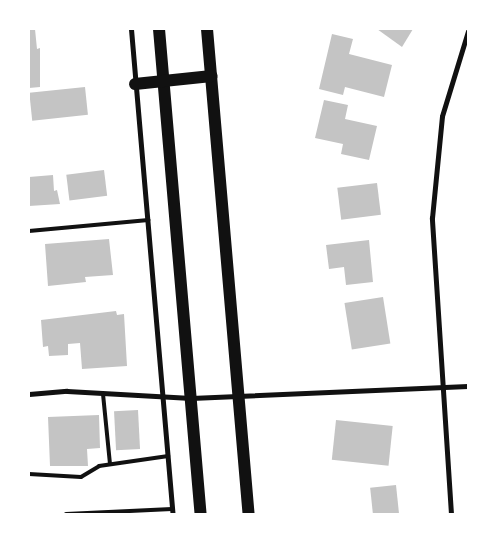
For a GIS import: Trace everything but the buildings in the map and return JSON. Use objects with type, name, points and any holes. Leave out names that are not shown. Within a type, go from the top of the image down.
[{"type":"main road","points":[[159,29],[201,514]]},
{"type":"main road","points":[[207,29],[249,514]]},
{"type":"main road","points":[[136,84],[212,76]]},
{"type":"street","points":[[131,29],[173,512]]},
{"type":"street","points":[[451,514],[432,218],[442,116],[468,31]]},
{"type":"street","points":[[29,394],[66,391],[164,398],[191,398],[468,386]]},
{"type":"lane","points":[[29,231],[148,220]]},
{"type":"lane","points":[[104,394],[110,464]]},
{"type":"lane","points":[[29,474],[81,477],[99,466],[168,456]]},
{"type":"lane","points":[[66,514],[173,512]]}]
